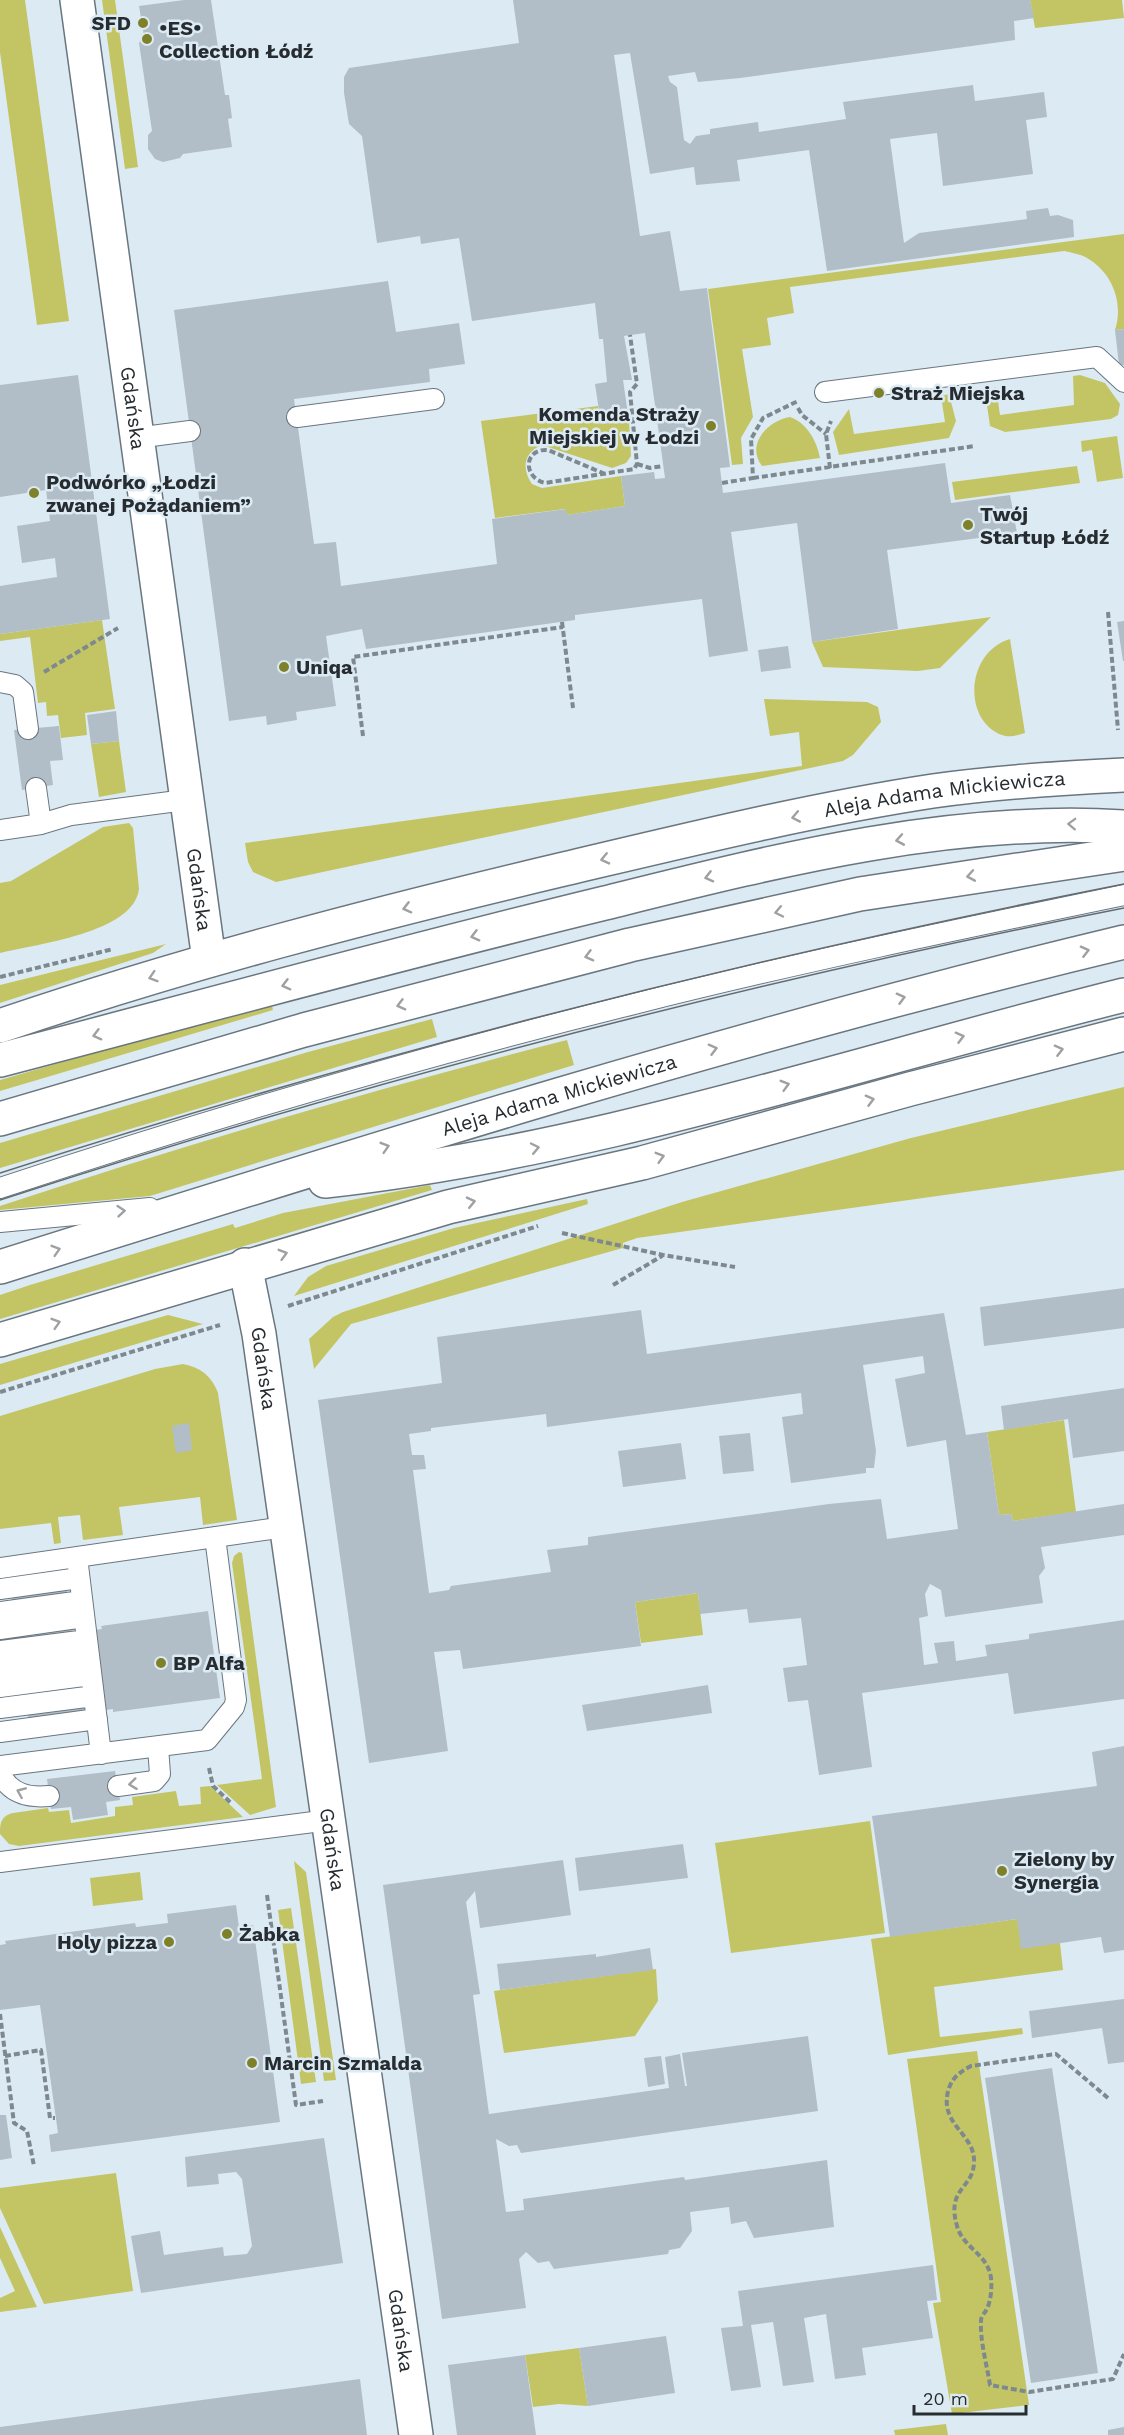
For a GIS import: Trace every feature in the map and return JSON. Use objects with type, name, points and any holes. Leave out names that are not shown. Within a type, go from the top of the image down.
[{"type":"main road","name":"Gdańska","points":[[76,0],[185,800],[209,960]]},
{"type":"main road","name":"Aleja Adama Mickiewicza","points":[[0,1026],[87,996],[209,960],[473,891],[730,830],[933,792],[1020,782],[1124,775]]},
{"type":"main road","points":[[0,1060],[531,921],[737,871],[929,835],[1067,824],[1124,827]]},
{"type":"main road","points":[[0,1119],[304,1030],[630,945],[860,894],[1124,854]]},
{"type":"main road","name":"Aleja Adama Mickiewicza","points":[[0,1268],[204,1203],[697,1054],[944,987],[1124,942]]},
{"type":"main road","points":[[249,1190],[407,1172],[587,1137],[1124,995]]},
{"type":"main road","points":[[0,1340],[245,1265],[448,1207],[642,1163],[910,1089],[1124,1034]]},
{"type":"main road","name":"Gdańska","points":[[245,1265],[255,1315],[329,1820],[416,2435]]},
{"type":"lane","points":[[825,392],[1097,357],[1124,382]]},
{"type":"lane","points":[[297,417],[434,399]]},
{"type":"lane","points":[[136,438],[190,431]]},
{"type":"lane","points":[[14,687],[28,729]]},
{"type":"lane","points":[[36,788],[42,824]]},
{"type":"lane","points":[[0,830],[42,824],[71,815],[185,800]]},
{"type":"lane","points":[[0,1188],[230,1115],[500,1038],[635,1003],[1124,895]]},
{"type":"lane","points":[[0,1222],[204,1203]]},
{"type":"lane","points":[[0,1568],[285,1527]]},
{"type":"lane","points":[[0,1766],[207,1740],[234,1707],[236,1700],[214,1537]]},
{"type":"lane","points":[[77,1557],[101,1754]]},
{"type":"lane","points":[[0,1589],[79,1578]]},
{"type":"lane","points":[[0,1612],[83,1609]]},
{"type":"lane","points":[[0,1629],[83,1609]]},
{"type":"lane","points":[[0,1651],[89,1656]]},
{"type":"lane","points":[[0,1668],[89,1656]]},
{"type":"lane","points":[[0,1687],[89,1656]]},
{"type":"lane","points":[[0,1708],[94,1696]]},
{"type":"lane","points":[[0,1732],[97,1719]]},
{"type":"lane","points":[[118,1786],[154,1780],[160,1774],[158,1747]]},
{"type":"lane","points":[[0,1773],[12,1789],[21,1794],[34,1797],[49,1796]]},
{"type":"lane","points":[[0,1862],[329,1820]]},
{"type":"path","points":[[605,474],[548,450],[540,449],[532,455],[528,464],[530,474],[536,481],[545,483],[634,470],[637,464],[630,392],[637,384],[630,335]]},
{"type":"path","points":[[753,478],[751,439],[763,418],[791,403],[825,392],[836,410],[826,434],[830,468]]},
{"type":"path","points":[[722,483],[975,446]]},
{"type":"path","points":[[637,464],[650,468],[663,466]]},
{"type":"path","points":[[1107,612],[1118,730]]},
{"type":"path","points":[[363,736],[353,657],[562,625],[573,708]]},
{"type":"path","points":[[14,687],[118,628]]},
{"type":"path","points":[[0,1392],[547,1224]]},
{"type":"path","points":[[562,1233],[663,1255],[735,1267]]},
{"type":"path","points":[[613,1285],[663,1255]]},
{"type":"path","points":[[202,1740],[213,1786],[260,1829]]},
{"type":"path","points":[[267,1895],[296,2105],[323,2101]]},
{"type":"path","points":[[0,2014],[14,2123],[27,2131],[34,2166]]},
{"type":"path","points":[[5,2056],[42,2050],[50,2118],[56,2118]]},
{"type":"path","points":[[1108,2098],[1056,2054],[971,2066],[959,2072],[952,2082],[946,2104],[954,2125],[973,2150],[975,2163],[971,2174],[956,2194],[954,2216],[961,2237],[981,2254],[990,2276],[990,2298],[980,2319],[990,2385],[1029,2392],[1113,2379],[1124,2354]]},
{"type":"shaded area","points":[[0,0],[25,0],[69,321],[37,325],[0,52]]},
{"type":"shaded area","points":[[102,0],[115,0],[138,167],[125,169]]},
{"type":"shaded area","points":[[1030,0],[1122,0],[1124,18],[1035,28]]},
{"type":"shaded area","points":[[1124,234],[1124,329],[1115,330],[1117,299],[1103,271],[1085,257],[1064,251],[790,287],[794,313],[767,318],[771,345],[742,349],[753,417],[741,438],[743,464],[732,465],[708,289]]},
{"type":"shaded area","points":[[1080,375],[1105,383],[1120,404],[1118,415],[1111,419],[1005,432],[990,426],[985,392],[996,387],[1000,415],[1074,405],[1073,376]]},
{"type":"shaded area","points":[[949,394],[956,421],[949,438],[839,455],[833,432],[849,409],[854,434],[945,422],[941,396]]},
{"type":"shaded area","points":[[598,406],[601,424],[629,421],[631,456],[626,463],[612,468],[542,445],[528,456],[526,472],[532,484],[542,488],[621,476],[625,506],[567,515],[565,509],[495,518],[481,421]]},
{"type":"shaded area","points":[[790,417],[810,433],[820,458],[762,466],[757,458],[756,449],[762,434],[774,423]]},
{"type":"shaded area","points":[[1117,436],[1123,478],[1097,482],[1092,450],[1082,452],[1081,441]]},
{"type":"shaded area","points":[[1077,466],[1080,483],[955,500],[952,482]]},
{"type":"shaded area","points":[[991,617],[940,668],[918,671],[823,667],[812,642]]},
{"type":"shaded area","points":[[102,620],[115,709],[85,713],[87,735],[61,738],[58,715],[47,716],[46,702],[38,703],[30,637],[0,641],[0,634]]},
{"type":"shaded area","points":[[1010,639],[1025,733],[1014,736],[1002,735],[989,727],[980,716],[975,701],[974,686],[985,657],[995,646]]},
{"type":"shaded area","points":[[764,699],[867,702],[878,707],[881,722],[853,755],[843,761],[276,882],[253,872],[248,862],[245,843],[802,766],[799,732],[770,736]]},
{"type":"shaded area","points":[[119,741],[126,792],[99,797],[91,744]]},
{"type":"shaded area","points":[[129,823],[133,828],[139,889],[133,904],[120,916],[81,934],[0,953],[0,883],[11,881],[103,827]]},
{"type":"shaded area","points":[[166,944],[153,953],[0,1003],[0,985]]},
{"type":"shaded area","points":[[271,1002],[273,1010],[0,1091],[0,1080]]},
{"type":"shaded area","points":[[432,1019],[437,1037],[0,1168],[0,1143],[308,1052]]},
{"type":"shaded area","points":[[567,1040],[574,1065],[150,1196],[0,1210],[0,1206],[211,1139]]},
{"type":"shaded area","points":[[1124,1087],[1124,1170],[637,1238],[623,1243],[623,1248],[351,1324],[314,1369],[309,1339],[333,1317],[343,1312],[682,1202],[911,1138]]},
{"type":"shaded area","points":[[430,1185],[432,1190],[0,1319],[0,1295],[30,1285],[233,1224],[235,1228],[283,1213]]},
{"type":"shaded area","points":[[587,1199],[588,1204],[294,1296],[308,1277],[326,1266],[454,1228]]},
{"type":"shaded area","points":[[168,1315],[203,1324],[0,1385],[0,1364]]},
{"type":"shaded area","points":[[183,1364],[205,1373],[218,1393],[237,1520],[203,1525],[200,1497],[119,1507],[123,1535],[83,1540],[80,1515],[58,1517],[61,1543],[54,1544],[51,1523],[0,1529],[0,1416],[155,1369]]},
{"type":"shaded area","points":[[1064,1420],[1076,1512],[1013,1521],[1011,1514],[999,1515],[987,1432]]},
{"type":"shaded area","points":[[239,1552],[242,1553],[276,1807],[250,1815],[217,1785],[262,1779],[232,1563],[234,1556]]},
{"type":"shaded area","points":[[698,1593],[703,1635],[641,1643],[635,1602]]},
{"type":"shaded area","points":[[210,1786],[243,1817],[19,1846],[9,1844],[0,1834],[2,1820],[13,1813],[48,1808],[49,1812],[69,1810],[71,1823],[115,1816],[115,1807],[133,1805],[132,1797],[176,1791],[179,1806],[201,1804],[200,1787]]},
{"type":"shaded area","points":[[870,1821],[885,1933],[731,1953],[715,1843]]},
{"type":"shaded area","points":[[294,1861],[306,1872],[336,2080],[324,2081]]},
{"type":"shaded area","points":[[140,1872],[143,1900],[93,1906],[90,1878]]},
{"type":"shaded area","points":[[291,1908],[316,2082],[301,2084],[278,1910]]},
{"type":"shaded area","points":[[1017,1919],[1060,1943],[1063,1970],[934,1987],[940,2037],[1022,2028],[1023,2034],[888,2055],[871,1939]]},
{"type":"shaded area","points":[[656,1969],[658,2001],[635,2036],[504,2053],[494,1991]]},
{"type":"shaded area","points":[[977,2051],[1029,2405],[952,2414],[933,2303],[941,2302],[907,2059]]},
{"type":"shaded area","points":[[116,2173],[133,2291],[44,2304],[0,2208],[0,2188]]},
{"type":"shaded area","points":[[0,2227],[37,2307],[0,2312],[0,2298],[15,2291],[0,2258]]},
{"type":"shaded area","points":[[579,2348],[588,2406],[559,2404],[533,2407],[525,2355]]},
{"type":"shaded area","points":[[946,2424],[948,2435],[895,2435],[894,2430]]},
{"type":"building","points":[[184,0],[211,0],[225,95],[229,95],[232,118],[228,119],[232,147],[183,154],[180,158],[163,162],[155,159],[148,149],[148,135],[152,131],[139,43],[144,36],[139,6]]},
{"type":"building","points":[[513,0],[1030,0],[1034,18],[1014,21],[1015,40],[740,78],[698,82],[695,72],[668,76],[670,82],[677,87],[684,140],[690,144],[696,136],[710,134],[710,129],[758,122],[759,132],[846,119],[843,102],[973,85],[975,101],[1044,92],[1047,117],[1026,120],[1033,174],[943,186],[937,133],[890,139],[904,243],[919,233],[1027,219],[1026,211],[1048,208],[1050,216],[1058,215],[1073,220],[1074,237],[827,271],[809,150],[737,160],[740,181],[696,185],[694,167],[650,174],[630,53],[614,55],[640,236],[670,231],[680,291],[707,288],[730,467],[720,468],[723,493],[945,463],[951,503],[1010,495],[1017,533],[887,550],[898,629],[812,642],[797,523],[731,532],[748,651],[709,657],[702,599],[575,615],[575,620],[366,649],[362,629],[326,636],[336,706],[296,712],[297,720],[267,725],[266,716],[229,721],[174,310],[388,281],[396,332],[459,323],[465,364],[429,369],[430,382],[294,399],[314,544],[336,542],[341,586],[497,564],[492,519],[566,509],[567,515],[625,506],[621,476],[654,472],[655,479],[665,478],[645,333],[624,336],[632,380],[623,380],[629,421],[601,424],[595,384],[607,382],[603,339],[599,339],[595,303],[472,321],[459,238],[421,244],[420,236],[377,243],[362,136],[349,124],[344,93],[344,77],[349,68],[519,43]]},
{"type":"building","points":[[1124,329],[1124,365],[1119,365],[1115,330]]},
{"type":"building","points":[[78,375],[110,619],[0,634],[0,586],[57,577],[55,558],[22,563],[17,526],[50,521],[46,490],[0,497],[0,385]]},
{"type":"building","points":[[1124,621],[1124,661],[1123,661],[1117,622]]},
{"type":"building","points":[[788,646],[791,668],[761,672],[758,650]]},
{"type":"building","points":[[116,711],[119,741],[91,744],[87,715]]},
{"type":"building","points":[[59,726],[63,760],[50,761],[53,785],[22,790],[14,730]]},
{"type":"building","points":[[1124,1288],[1124,1328],[984,1346],[980,1307]]},
{"type":"building","points":[[641,1310],[647,1354],[944,1313],[966,1435],[987,1432],[999,1515],[1011,1514],[1013,1521],[1124,1504],[1124,1535],[1041,1547],[1045,1568],[1039,1576],[1043,1603],[945,1617],[941,1590],[930,1584],[925,1594],[928,1616],[919,1618],[924,1665],[938,1663],[934,1643],[954,1641],[956,1661],[987,1656],[985,1645],[1029,1639],[1029,1634],[1124,1620],[1124,1699],[1014,1714],[1008,1673],[862,1693],[872,1767],[819,1775],[808,1700],[788,1702],[783,1668],[807,1665],[801,1618],[749,1623],[747,1609],[700,1614],[698,1593],[635,1602],[641,1646],[463,1669],[460,1650],[434,1652],[448,1751],[369,1763],[318,1400],[442,1383],[437,1337]],"holes":[[[923,1356],[925,1373],[895,1379],[907,1447],[946,1440],[958,1529],[887,1539],[881,1499],[829,1504],[588,1537],[588,1545],[547,1550],[551,1572],[451,1586],[449,1590],[429,1593],[413,1470],[426,1469],[424,1455],[412,1455],[409,1434],[431,1431],[431,1428],[546,1414],[547,1427],[801,1393],[803,1414],[782,1417],[791,1483],[866,1473],[866,1468],[874,1468],[876,1451],[863,1365]]]},
{"type":"building","points":[[1124,1388],[1124,1451],[1073,1458],[1068,1419],[1004,1430],[1001,1406]]},
{"type":"building","points":[[189,1423],[192,1450],[176,1453],[172,1426]]},
{"type":"building","points":[[750,1433],[754,1471],[723,1474],[719,1436]]},
{"type":"building","points":[[681,1443],[686,1479],[623,1487],[618,1451]]},
{"type":"building","points":[[64,1571],[73,1633],[102,1629],[101,1626],[208,1611],[220,1698],[113,1712],[113,1709],[83,1713],[31,1737],[9,1578]]},
{"type":"building","points":[[708,1685],[712,1713],[587,1731],[582,1705]]},
{"type":"building","name":"Zielony by Synergia","points":[[1124,1746],[1124,1950],[1104,1953],[1101,1937],[1021,1949],[1017,1919],[890,1937],[872,1816],[1097,1786],[1092,1752]]},
{"type":"building","points":[[115,1771],[120,1800],[106,1802],[108,1815],[73,1820],[71,1807],[51,1809],[47,1779]]},
{"type":"building","points":[[683,1844],[688,1878],[579,1891],[575,1858]]},
{"type":"building","points":[[563,1860],[571,1915],[480,1928],[475,1891],[466,1902],[480,1994],[473,1995],[489,2114],[669,2088],[665,2057],[680,2054],[685,2086],[687,2086],[682,2053],[808,2036],[818,2111],[521,2153],[517,2145],[509,2146],[496,2139],[506,2212],[524,2210],[523,2199],[827,2160],[834,2227],[754,2238],[746,2221],[731,2224],[729,2207],[690,2212],[692,2231],[680,2248],[669,2250],[668,2254],[554,2269],[549,2261],[538,2263],[526,2252],[519,2259],[526,2308],[442,2319],[383,1885]]},
{"type":"building","points":[[236,1905],[239,1927],[253,1925],[280,2122],[51,2152],[49,2135],[58,2133],[40,2005],[0,2010],[0,1945],[6,1944],[5,1941],[135,1923],[136,1927],[168,1923],[167,1914]]},
{"type":"building","points":[[650,1948],[653,1970],[500,1990],[497,1964],[596,1954],[596,1957]]},
{"type":"building","points":[[1124,1999],[1124,2062],[1108,2064],[1102,2028],[1032,2038],[1029,2011]]},
{"type":"building","points":[[661,2056],[665,2084],[648,2087],[644,2058]]},
{"type":"building","points":[[1052,2068],[1098,2373],[1031,2383],[985,2078]]},
{"type":"building","points":[[0,2115],[6,2115],[12,2158],[0,2160]]},
{"type":"building","points":[[324,2138],[343,2263],[141,2293],[131,2236],[160,2231],[164,2255],[223,2247],[224,2256],[247,2254],[252,2246],[242,2179],[236,2172],[218,2174],[219,2184],[187,2187],[185,2157]]},
{"type":"building","points":[[933,2265],[937,2300],[927,2301],[933,2338],[862,2348],[866,2375],[835,2379],[826,2314],[804,2318],[814,2382],[783,2386],[773,2322],[751,2325],[761,2387],[731,2391],[721,2328],[743,2326],[738,2291]]},
{"type":"building","points":[[666,2336],[675,2393],[588,2406],[579,2348]]},
{"type":"building","points":[[525,2355],[536,2435],[457,2435],[448,2365]]},
{"type":"building","points":[[360,2379],[367,2435],[0,2435],[0,2427]]},
{"type":"building","points":[[1124,2427],[1124,2435],[1108,2435],[1108,2430]]},
{"type":"tram line","points":[[0,1173],[278,1088],[558,1012],[840,944],[1124,884]]},
{"type":"tram line","points":[[0,1200],[278,1114],[558,1037],[840,968],[1124,908]]},
{"type":"place","name":"SFD","points":[[143,23]]},
{"type":"place","name":"•ES• Collection Łódź","points":[[147,39]]},
{"type":"place","name":"Straż Miejska","points":[[879,393]]},
{"type":"place","name":"Komenda Straży Miejskiej w Łodzi","points":[[711,426]]},
{"type":"place","name":"Podwórko „Łodzi zwanej Pożądaniem”","points":[[34,493]]},
{"type":"place","name":"Twój Startup Łódź","points":[[968,525]]},
{"type":"place","name":"Uniqa","points":[[284,667]]},
{"type":"place","name":"BP Alfa","points":[[161,1663]]},
{"type":"place","name":"Zielony by Synergia","points":[[1002,1871]]},
{"type":"place","name":"Żabka","points":[[227,1934]]},
{"type":"place","name":"Holy pizza","points":[[169,1942]]},
{"type":"place","name":"Marcin Szmalda","points":[[252,2063]]}]
